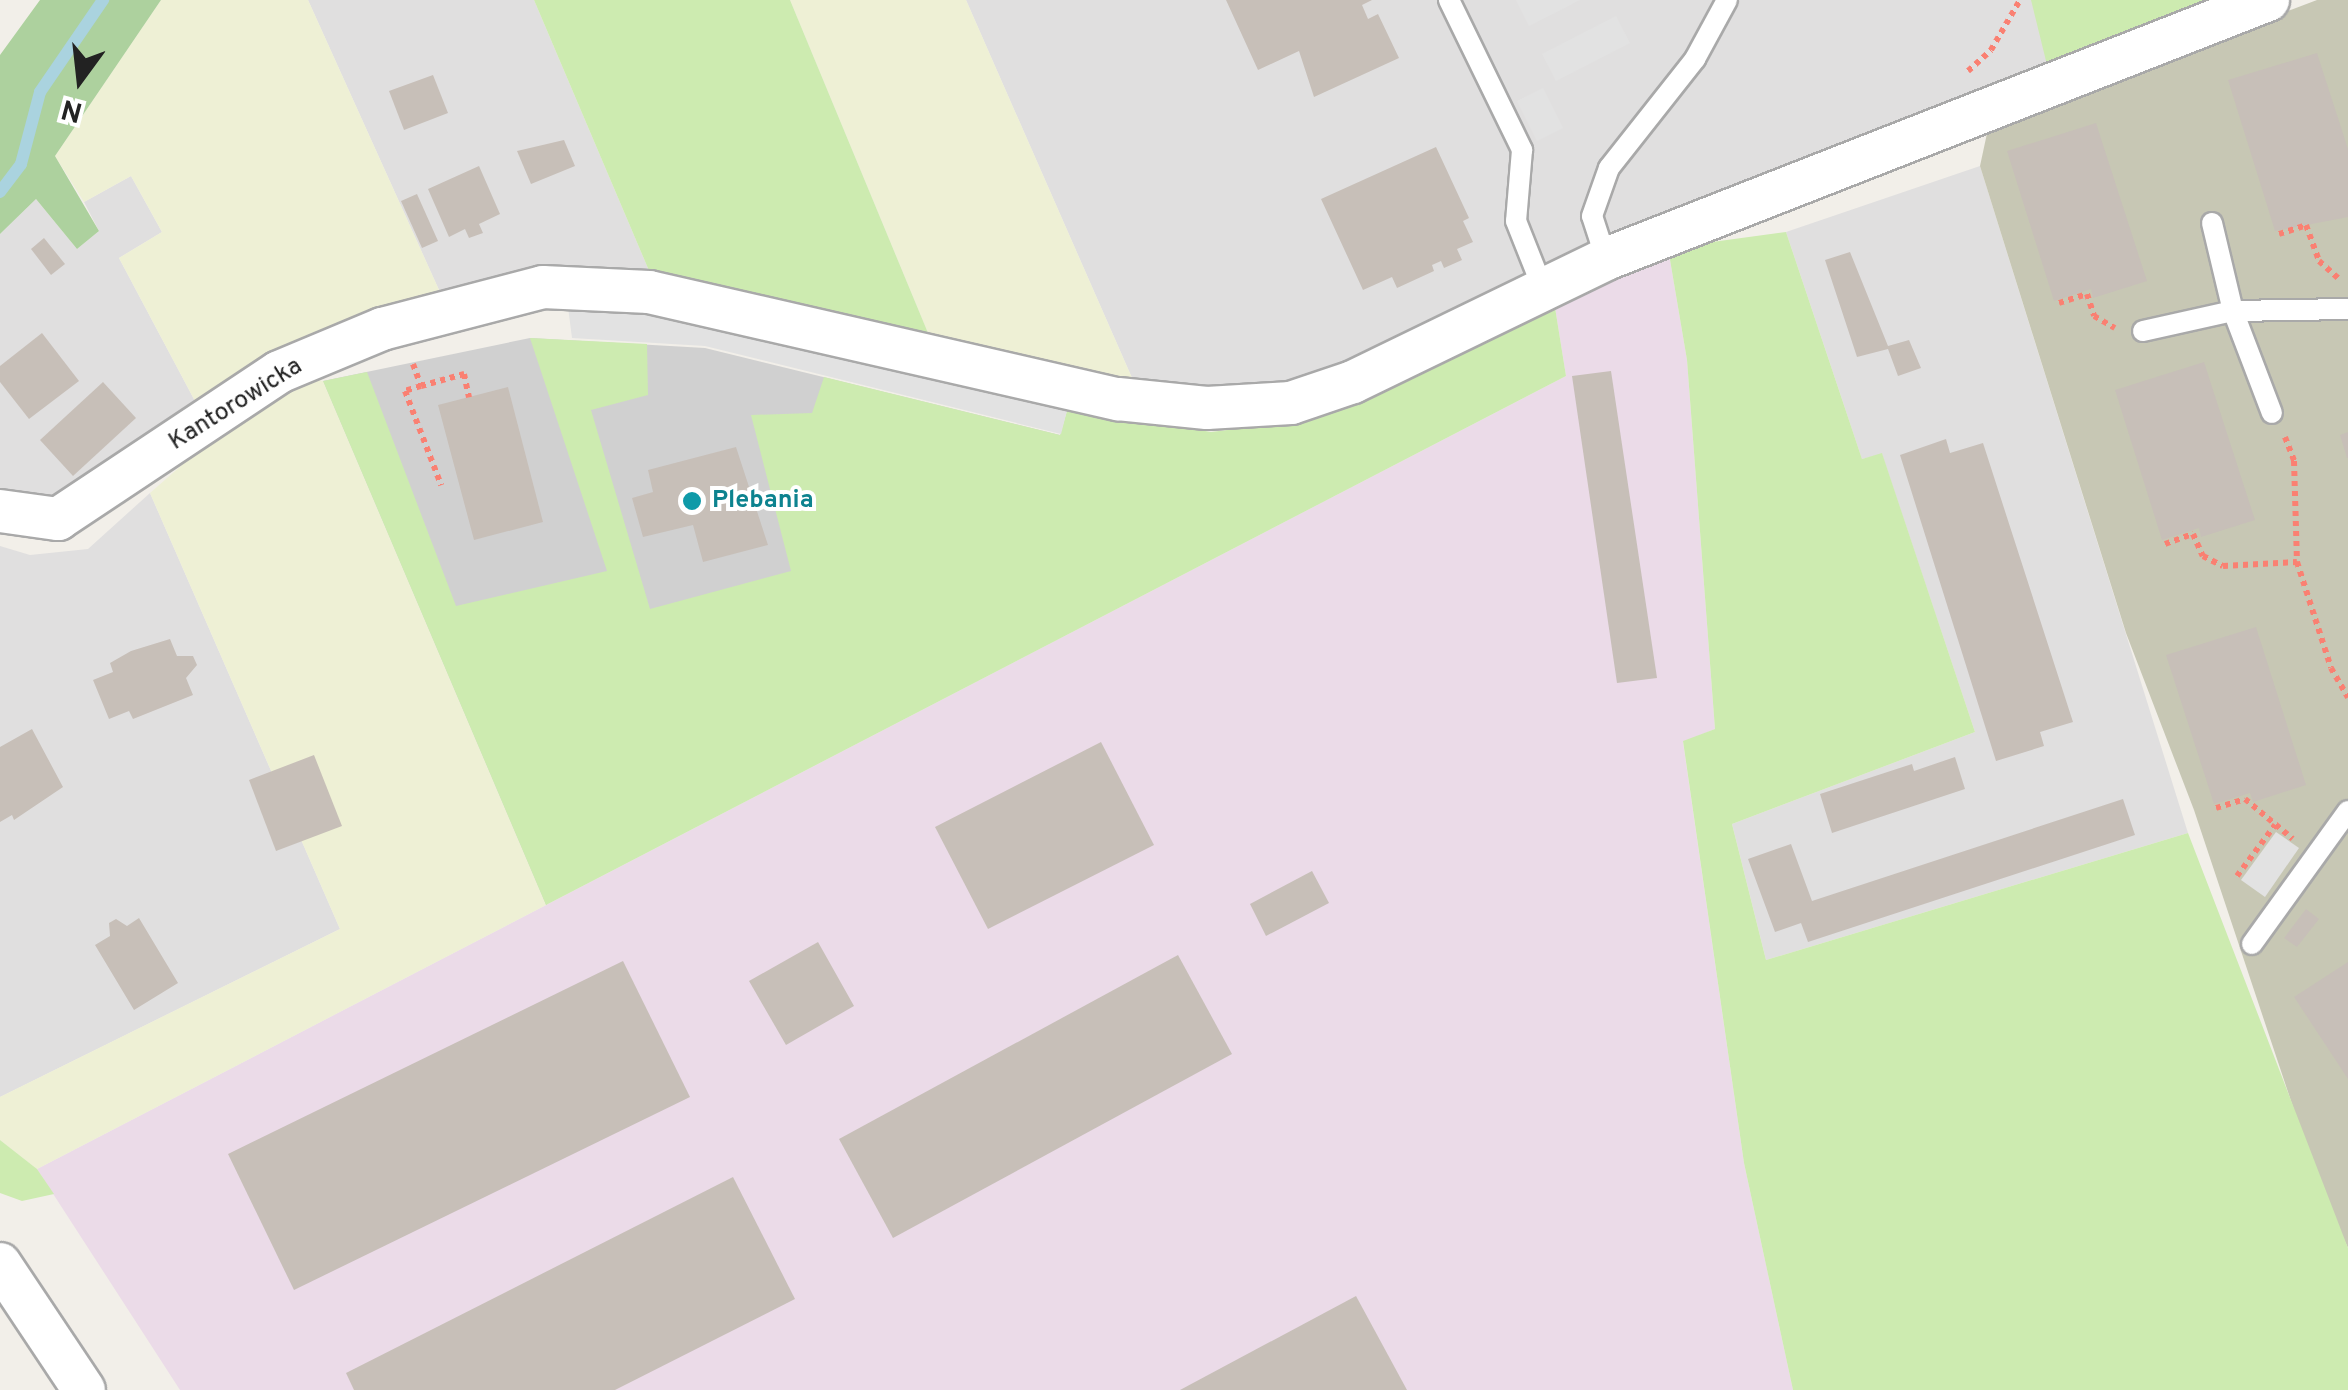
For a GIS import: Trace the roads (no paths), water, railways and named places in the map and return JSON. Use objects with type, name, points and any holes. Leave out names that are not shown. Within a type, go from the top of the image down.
[{"type":"street","name":"Kantorowicka","points":[[0,511],[58,520],[279,372],[382,329],[542,287],[649,292],[1049,388],[1161,405],[1233,408],[1320,396],[1606,259],[2268,0]]},
{"type":"street","points":[[0,1264],[84,1390]]},
{"type":"lane","points":[[1449,0],[1522,150],[1516,221],[1543,289]]},
{"type":"lane","points":[[1606,259],[1592,216],[1609,168],[1695,59],[1727,0]]},
{"type":"lane","points":[[2212,223],[2233,311],[2272,413]]},
{"type":"lane","points":[[2143,331],[2233,311],[2348,309]]},
{"type":"lane","points":[[2252,944],[2348,811]]},
{"type":"waterway","points":[[0,192],[21,164],[40,92],[103,0]]},
{"type":"place","name":"Plebania","points":[[692,501]]}]
